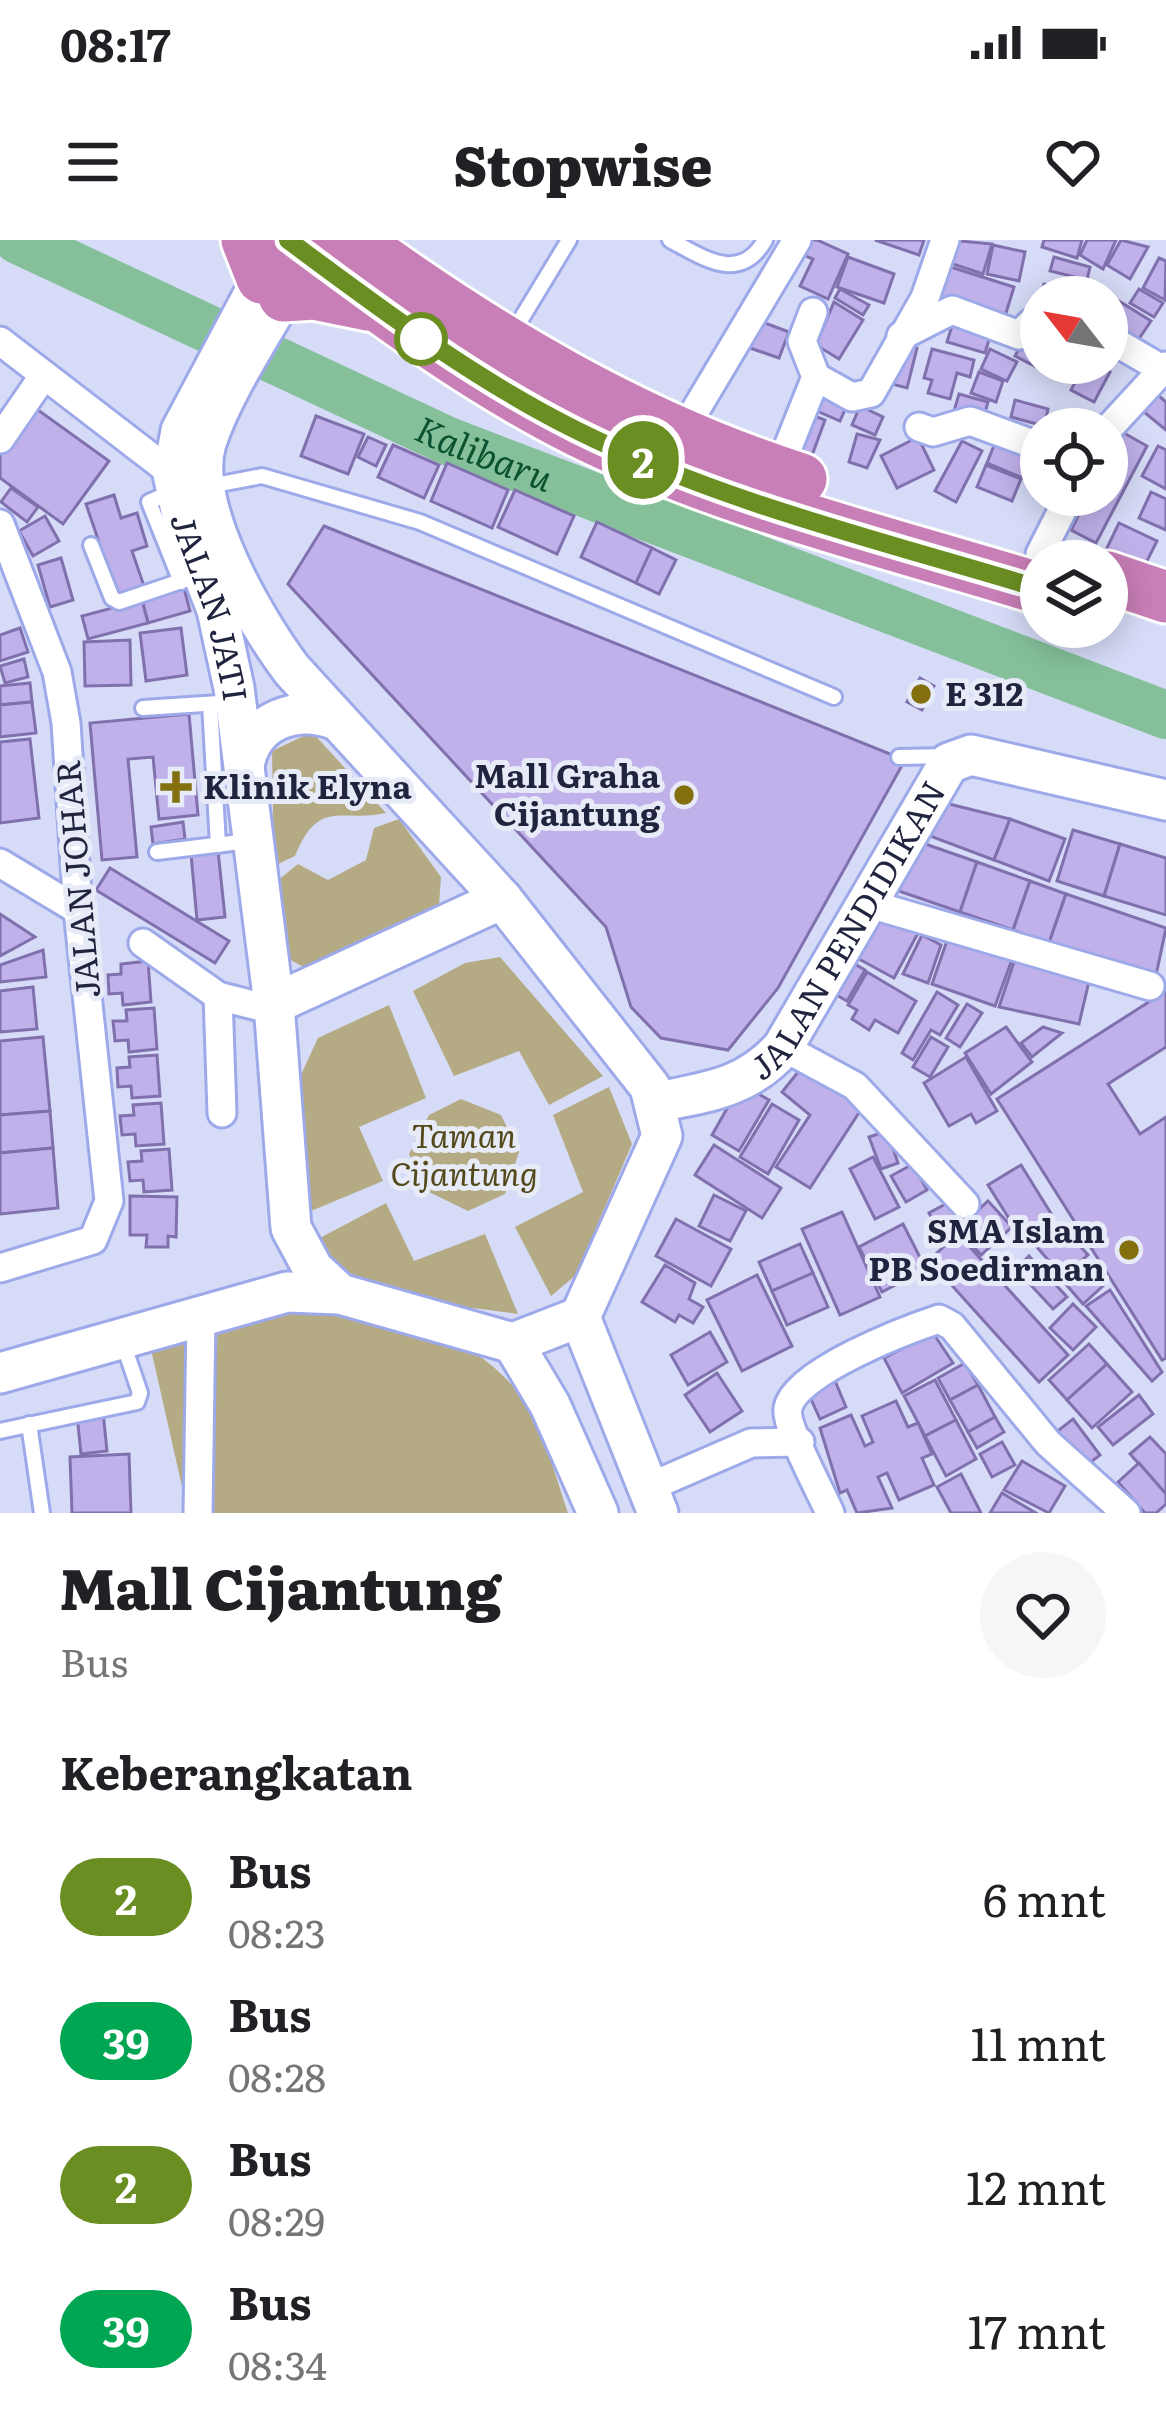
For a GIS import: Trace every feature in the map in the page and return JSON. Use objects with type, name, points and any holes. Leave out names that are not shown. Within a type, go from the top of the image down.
[{"type":"highway","points":[[287,263],[506,343],[680,436],[1020,558]]},
{"type":"highway","points":[[287,263],[314,294],[380,309],[474,373],[619,450],[766,504],[1020,562]]},
{"type":"highway","points":[[1128,584],[1166,597]]},
{"type":"highway","points":[[1128,616],[1166,628]]},
{"type":"main road","name":"JALAN JATI","points":[[273,1007],[236,843],[244,760],[223,703],[193,578],[184,484],[206,443],[221,384],[287,263]]},
{"type":"main road","name":"JALAN JATI","points":[[184,484],[268,638],[334,719],[502,899]]},
{"type":"main road","points":[[244,760],[259,730],[273,722],[304,712],[334,719]]},
{"type":"main road","name":"JALAN PENDIDIKAN","points":[[658,1102],[742,1083],[763,1070],[783,1047],[940,775],[959,757],[1166,800]]},
{"type":"main road","points":[[0,1373],[305,1290],[340,1294],[513,1343],[580,1317],[662,1136],[658,1102],[502,899],[273,1007],[291,1228],[325,1284],[340,1294]]},
{"type":"main road","points":[[271,1297],[300,1249]]},
{"type":"main road","points":[[580,1317],[653,1501]]},
{"type":"main road","points":[[513,1343],[550,1405],[598,1513]]},
{"type":"street","points":[[680,436],[796,240]]},
{"type":"street","points":[[812,312],[802,341],[816,377],[852,397],[871,393],[925,298],[945,240]]},
{"type":"street","points":[[901,337],[952,310],[1020,333]]},
{"type":"street","points":[[0,341],[184,484]]},
{"type":"street","points":[[1127,408],[1164,367],[1128,348]]},
{"type":"street","points":[[0,439],[44,375]]},
{"type":"street","points":[[778,472],[816,377]]},
{"type":"street","points":[[919,427],[933,432],[970,422],[1020,440]]},
{"type":"street","name":"JALAN JOHAR","points":[[0,524],[57,672],[66,724],[78,910],[109,1201],[93,1240],[0,1268]]},
{"type":"street","points":[[0,863],[78,910]]},
{"type":"street","points":[[866,903],[1150,986]]},
{"type":"street","points":[[142,943],[218,996],[273,1007]]},
{"type":"street","points":[[218,996],[222,1113]]},
{"type":"street","points":[[783,1047],[855,1086],[965,1204]]},
{"type":"street","points":[[198,1513],[201,1316]]},
{"type":"street","points":[[830,1513],[788,1408],[800,1387],[815,1374],[944,1319],[1048,1443],[1126,1513]]},
{"type":"street","points":[[653,1501],[751,1443],[800,1442]]},
{"type":"lane","points":[[506,343],[569,240]]},
{"type":"lane","points":[[670,240],[720,266],[746,262],[765,240]]},
{"type":"lane","points":[[184,484],[262,476],[420,522],[834,697]]},
{"type":"lane","points":[[92,544],[112,598],[119,602],[193,578]]},
{"type":"lane","points":[[143,708],[223,703],[236,843],[157,851]]},
{"type":"lane","points":[[898,757],[959,757]]},
{"type":"lane","points":[[0,1431],[137,1402],[140,1393],[122,1339]]},
{"type":"lane","points":[[29,1424],[42,1513]]},
{"type":"green space","points":[[312,732],[386,813],[322,819],[295,856],[274,866],[272,751]]},
{"type":"green space","points":[[399,819],[441,877],[439,906],[309,970],[285,957],[276,882],[298,864],[328,880],[366,860],[374,828]]},
{"type":"green space","points":[[500,957],[603,1076],[549,1105],[519,1051],[454,1076],[413,991],[465,963]]},
{"type":"green space","points":[[389,1005],[426,1098],[359,1127],[383,1181],[311,1211],[299,1079],[318,1038]]},
{"type":"green space","points":[[609,1087],[632,1144],[576,1275],[551,1296],[515,1227],[583,1192],[553,1115]]},
{"type":"green space","name":"Taman Cijantung","points":[[461,1099],[501,1115],[519,1152],[505,1194],[468,1211],[427,1191],[409,1154],[429,1115]]},
{"type":"green space","points":[[386,1203],[414,1261],[485,1234],[518,1314],[406,1297],[356,1277],[335,1261],[318,1239]]},
{"type":"green space","points":[[292,1300],[433,1332],[493,1366],[517,1392],[537,1425],[568,1513],[188,1513],[150,1345]]},
{"type":"building","points":[[801,240],[817,240],[848,254],[828,299],[800,286],[813,259],[796,252]]},
{"type":"building","points":[[875,240],[924,240],[919,255]]},
{"type":"building","points":[[950,240],[992,244],[983,274],[944,261]]},
{"type":"building","points":[[1044,240],[1082,240],[1077,258],[1042,247]]},
{"type":"building","points":[[1087,240],[1116,240],[1103,269],[1080,255]]},
{"type":"building","points":[[1121,240],[1148,247],[1130,279],[1107,265]]},
{"type":"building","points":[[993,245],[1025,252],[1019,281],[987,274]]},
{"type":"building","points":[[848,257],[894,274],[884,303],[837,287]]},
{"type":"building","points":[[1054,257],[1090,267],[1088,276],[1050,271]]},
{"type":"building","points":[[1159,258],[1166,261],[1165,300],[1143,288]]},
{"type":"building","points":[[938,263],[1014,287],[1003,323],[927,298]]},
{"type":"building","points":[[840,289],[869,305],[863,315],[835,298]]},
{"type":"building","points":[[1139,289],[1163,303],[1154,317],[1130,303]]},
{"type":"building","points":[[834,302],[863,320],[839,359],[816,345]]},
{"type":"building","points":[[1128,307],[1151,321],[1136,343],[1128,338]]},
{"type":"building","points":[[754,319],[789,332],[779,358],[744,346]]},
{"type":"building","points":[[954,319],[992,330],[985,353],[947,342]]},
{"type":"building","points":[[898,343],[917,348],[907,388],[888,383]]},
{"type":"building","points":[[932,349],[974,360],[970,377],[957,373],[950,399],[928,393],[932,380],[924,378]]},
{"type":"building","points":[[990,349],[1017,362],[1007,381],[981,369]]},
{"type":"building","points":[[979,372],[1003,381],[996,402],[971,393]]},
{"type":"building","points":[[818,384],[850,398],[840,421],[808,407]]},
{"type":"building","points":[[1074,384],[1104,384],[1094,402],[1071,390]]},
{"type":"building","points":[[959,394],[988,402],[983,420],[954,411]]},
{"type":"building","points":[[1158,395],[1166,402],[1166,430],[1144,412]]},
{"type":"building","points":[[1015,400],[1044,408],[1020,408],[1020,419],[1011,417]]},
{"type":"building","points":[[31,405],[109,461],[63,524],[0,478],[0,447]]},
{"type":"building","points":[[860,406],[883,417],[875,435],[852,425]]},
{"type":"building","points":[[804,412],[825,420],[811,458],[790,451]]},
{"type":"building","points":[[316,416],[364,434],[348,474],[301,456]]},
{"type":"building","points":[[857,434],[880,440],[867,468],[849,462]]},
{"type":"building","points":[[1128,435],[1147,446],[1128,482]]},
{"type":"building","points":[[368,437],[386,445],[376,466],[358,457]]},
{"type":"building","points":[[918,437],[934,470],[897,488],[881,456]]},
{"type":"building","points":[[962,441],[982,451],[956,502],[935,491]]},
{"type":"building","points":[[995,443],[1020,453],[1020,477],[987,463]]},
{"type":"building","points":[[393,445],[439,465],[424,498],[378,477]]},
{"type":"building","points":[[1158,446],[1166,450],[1166,489],[1142,476]]},
{"type":"building","points":[[447,463],[508,490],[492,528],[431,501]]},
{"type":"building","points":[[986,465],[1020,479],[1012,501],[977,487]]},
{"type":"building","points":[[11,488],[38,507],[27,522],[1,502]]},
{"type":"building","points":[[515,490],[574,516],[557,554],[498,527]]},
{"type":"building","points":[[1151,492],[1166,499],[1166,530],[1139,518]]},
{"type":"building","points":[[114,495],[121,518],[137,513],[147,546],[132,551],[145,589],[118,598],[86,504]]},
{"type":"building","points":[[45,516],[59,541],[33,556],[19,531]]},
{"type":"building","points":[[1078,516],[1110,516],[1098,540],[1071,530]]},
{"type":"building","points":[[597,522],[652,548],[636,583],[581,557]]},
{"type":"building","points":[[1119,523],[1157,541],[1141,573],[1128,566],[1128,540],[1111,540]]},
{"type":"building","name":"Mall Graha Cijantung","points":[[324,526],[905,760],[778,988],[728,1050],[661,1038],[631,1007],[606,927],[288,584]]},
{"type":"building","points":[[652,548],[676,560],[659,594],[636,583]]},
{"type":"building","points":[[61,558],[73,600],[50,607],[38,565]]},
{"type":"building","points":[[184,588],[190,611],[148,623],[142,600]]},
{"type":"building","points":[[142,600],[148,623],[88,639],[82,616]]},
{"type":"building","points":[[20,628],[28,652],[0,661],[0,635]]},
{"type":"building","points":[[181,628],[187,675],[146,681],[140,633]]},
{"type":"building","points":[[130,640],[131,685],[85,686],[84,642]]},
{"type":"building","points":[[24,659],[28,677],[5,683],[0,666]]},
{"type":"building","name":"E 312","points":[[920,678],[934,686],[922,710],[907,702]]},
{"type":"building","points":[[30,683],[32,702],[0,705],[0,686]]},
{"type":"building","points":[[32,702],[36,733],[0,737],[0,705]]},
{"type":"building","name":"Klinik Elyna","points":[[189,714],[198,815],[159,819],[153,757],[128,759],[137,857],[102,860],[90,723]]},
{"type":"building","points":[[30,739],[39,818],[0,823],[0,742]]},
{"type":"building","points":[[937,801],[1010,819],[994,860],[922,833]]},
{"type":"building","points":[[1010,819],[1065,839],[1049,881],[994,860]]},
{"type":"building","points":[[183,822],[185,839],[153,844],[151,827]]},
{"type":"building","points":[[1073,830],[1120,844],[1104,896],[1057,881]]},
{"type":"building","points":[[911,839],[977,862],[960,912],[893,889]]},
{"type":"building","points":[[1120,844],[1166,858],[1166,915],[1104,896]]},
{"type":"building","points":[[218,851],[225,917],[197,920],[191,854]]},
{"type":"building","points":[[977,862],[1030,881],[1013,930],[960,912]]},
{"type":"building","points":[[110,868],[229,941],[215,963],[96,890]]},
{"type":"building","points":[[1030,881],[1066,894],[1049,943],[1013,930]]},
{"type":"building","points":[[1066,894],[1166,928],[1155,980],[1049,943]]},
{"type":"building","points":[[868,906],[918,933],[894,978],[844,951]]},
{"type":"building","points":[[0,914],[35,937],[0,956]]},
{"type":"building","points":[[950,932],[1014,954],[995,1006],[932,984]]},
{"type":"building","points":[[922,935],[941,945],[928,983],[903,974]]},
{"type":"building","points":[[43,950],[46,977],[0,982],[0,965]]},
{"type":"building","points":[[838,954],[865,970],[847,1001],[819,985]]},
{"type":"building","points":[[1016,956],[1090,977],[1079,1024],[999,1007]]},
{"type":"building","points":[[148,961],[151,1002],[123,1005],[122,993],[109,994],[108,975],[121,974],[121,964]]},
{"type":"building","points":[[867,972],[916,1001],[898,1033],[875,1020],[869,1030],[852,1019],[857,1010],[848,1005]]},
{"type":"building","points":[[33,987],[37,1029],[0,1032],[0,991]]},
{"type":"building","name":"SMA Islam PB Soedirman","points":[[1166,991],[1166,1047],[1108,1084],[1140,1134],[1166,1117],[1166,1358],[1162,1360],[997,1099]]},
{"type":"building","points":[[937,992],[958,1005],[940,1035],[931,1030],[913,1060],[902,1053]]},
{"type":"building","points":[[967,1004],[982,1013],[960,1047],[946,1038]]},
{"type":"building","points":[[154,1008],[157,1049],[129,1052],[128,1040],[115,1041],[113,1021],[127,1021],[126,1010]]},
{"type":"building","points":[[1006,1027],[1032,1062],[991,1094],[965,1053]]},
{"type":"building","points":[[1043,1027],[1062,1033],[1032,1057],[1021,1043]]},
{"type":"building","points":[[43,1037],[50,1111],[0,1115],[0,1041]]},
{"type":"building","points":[[931,1037],[948,1047],[930,1077],[913,1067]]},
{"type":"building","points":[[157,1055],[160,1096],[132,1098],[131,1086],[118,1087],[117,1068],[130,1067],[129,1057]]},
{"type":"building","points":[[966,1057],[997,1111],[976,1123],[971,1114],[949,1126],[924,1083]]},
{"type":"building","points":[[807,1061],[862,1108],[810,1188],[776,1167],[810,1115],[782,1092]]},
{"type":"building","points":[[741,1084],[769,1100],[739,1151],[712,1135]]},
{"type":"building","points":[[161,1103],[164,1144],[136,1146],[135,1134],[122,1135],[120,1116],[134,1115],[133,1105]]},
{"type":"building","points":[[772,1104],[799,1120],[768,1174],[740,1157]]},
{"type":"building","points":[[50,1111],[53,1148],[0,1153],[0,1115]]},
{"type":"building","points":[[887,1131],[898,1163],[881,1169],[869,1137]]},
{"type":"building","points":[[714,1145],[781,1188],[762,1218],[695,1175]]},
{"type":"building","points":[[53,1148],[58,1208],[0,1214],[0,1153]]},
{"type":"building","points":[[169,1149],[172,1190],[144,1192],[143,1180],[130,1181],[128,1162],[142,1161],[141,1151]]},
{"type":"building","points":[[873,1157],[899,1207],[875,1219],[850,1169]]},
{"type":"building","points":[[913,1164],[927,1190],[906,1202],[891,1176]]},
{"type":"building","points":[[1021,1165],[1052,1215],[1020,1236],[988,1185]]},
{"type":"building","points":[[714,1195],[746,1211],[730,1241],[699,1226]]},
{"type":"building","points":[[130,1196],[177,1197],[176,1237],[168,1236],[168,1247],[146,1247],[147,1235],[130,1235]]},
{"type":"building","points":[[955,1199],[964,1218],[938,1231],[929,1213]]},
{"type":"building","points":[[988,1201],[1012,1227],[981,1255],[958,1229]]},
{"type":"building","points":[[842,1212],[880,1297],[840,1315],[802,1229]]},
{"type":"building","points":[[676,1219],[731,1249],[711,1286],[656,1256]]},
{"type":"building","points":[[903,1224],[926,1269],[882,1292],[859,1247]]},
{"type":"building","points":[[1060,1224],[1088,1255],[1063,1277],[1035,1245]]},
{"type":"building","points":[[958,1234],[1068,1355],[1039,1382],[929,1260]]},
{"type":"building","points":[[800,1244],[813,1273],[772,1291],[759,1262]]},
{"type":"building","points":[[1029,1256],[1067,1297],[1053,1309],[1016,1269]]},
{"type":"building","points":[[1084,1263],[1104,1285],[1083,1304],[1064,1282]]},
{"type":"building","points":[[665,1265],[695,1283],[689,1299],[703,1307],[693,1323],[679,1315],[675,1322],[642,1302]]},
{"type":"building","points":[[813,1273],[828,1307],[787,1325],[772,1291]]},
{"type":"building","points":[[757,1275],[792,1346],[742,1371],[707,1300]]},
{"type":"building","points":[[1110,1290],[1162,1372],[1152,1381],[1086,1306]]},
{"type":"building","points":[[1073,1304],[1096,1327],[1073,1350],[1050,1328]]},
{"type":"building","points":[[710,1332],[727,1362],[688,1385],[671,1355]]},
{"type":"building","points":[[933,1333],[953,1363],[902,1393],[884,1358]]},
{"type":"building","points":[[1089,1344],[1107,1364],[1067,1400],[1049,1380]]},
{"type":"building","points":[[965,1363],[978,1385],[950,1400],[938,1378]]},
{"type":"building","points":[[1107,1364],[1132,1392],[1092,1428],[1067,1400]]},
{"type":"building","points":[[717,1373],[742,1411],[710,1432],[685,1395]]},
{"type":"building","points":[[833,1376],[846,1407],[820,1419],[806,1388]]},
{"type":"building","points":[[935,1380],[956,1420],[925,1436],[904,1396]]},
{"type":"building","points":[[978,1385],[995,1417],[968,1432],[950,1400]]},
{"type":"building","points":[[1139,1395],[1153,1414],[1113,1445],[1098,1427]]},
{"type":"building","points":[[896,1401],[908,1427],[918,1423],[932,1454],[922,1458],[934,1485],[899,1500],[887,1473],[878,1477],[892,1508],[857,1513],[847,1490],[840,1493],[820,1428],[851,1415],[865,1446],[873,1442],[862,1416]]},
{"type":"building","points":[[103,1412],[107,1451],[81,1454],[77,1415]]},
{"type":"building","points":[[995,1417],[1004,1432],[977,1448],[968,1432]]},
{"type":"building","points":[[1073,1419],[1100,1455],[1082,1469],[1055,1433]]},
{"type":"building","points":[[956,1420],[976,1459],[946,1476],[925,1436]]},
{"type":"building","points":[[1150,1437],[1166,1454],[1166,1494],[1130,1454]]},
{"type":"building","points":[[1002,1442],[1015,1465],[992,1477],[980,1454]]},
{"type":"building","points":[[129,1454],[131,1513],[72,1513],[70,1457]]},
{"type":"building","points":[[1022,1461],[1065,1486],[1049,1513],[1004,1490]]},
{"type":"building","points":[[1139,1463],[1166,1494],[1166,1504],[1156,1513],[1145,1513],[1118,1482]]},
{"type":"building","points":[[961,1474],[981,1513],[951,1513],[937,1487]]},
{"type":"building","points":[[1002,1493],[1036,1513],[990,1513]]},
{"type":"waterway","name":"Kalibaru","points":[[18,240],[448,441],[1166,715]]},
{"type":"bus line","name":"2","points":[[288,240],[418,337],[576,430],[724,490],[1020,583]]},
{"type":"place","name":"E 312","points":[[921,694]]},
{"type":"place","name":"Klinik Elyna","points":[[176,787]]},
{"type":"place","name":"Mall Graha Cijantung","points":[[684,795]]},
{"type":"place","name":"SMA Islam PB Soedirman","points":[[1129,1250]]}]
